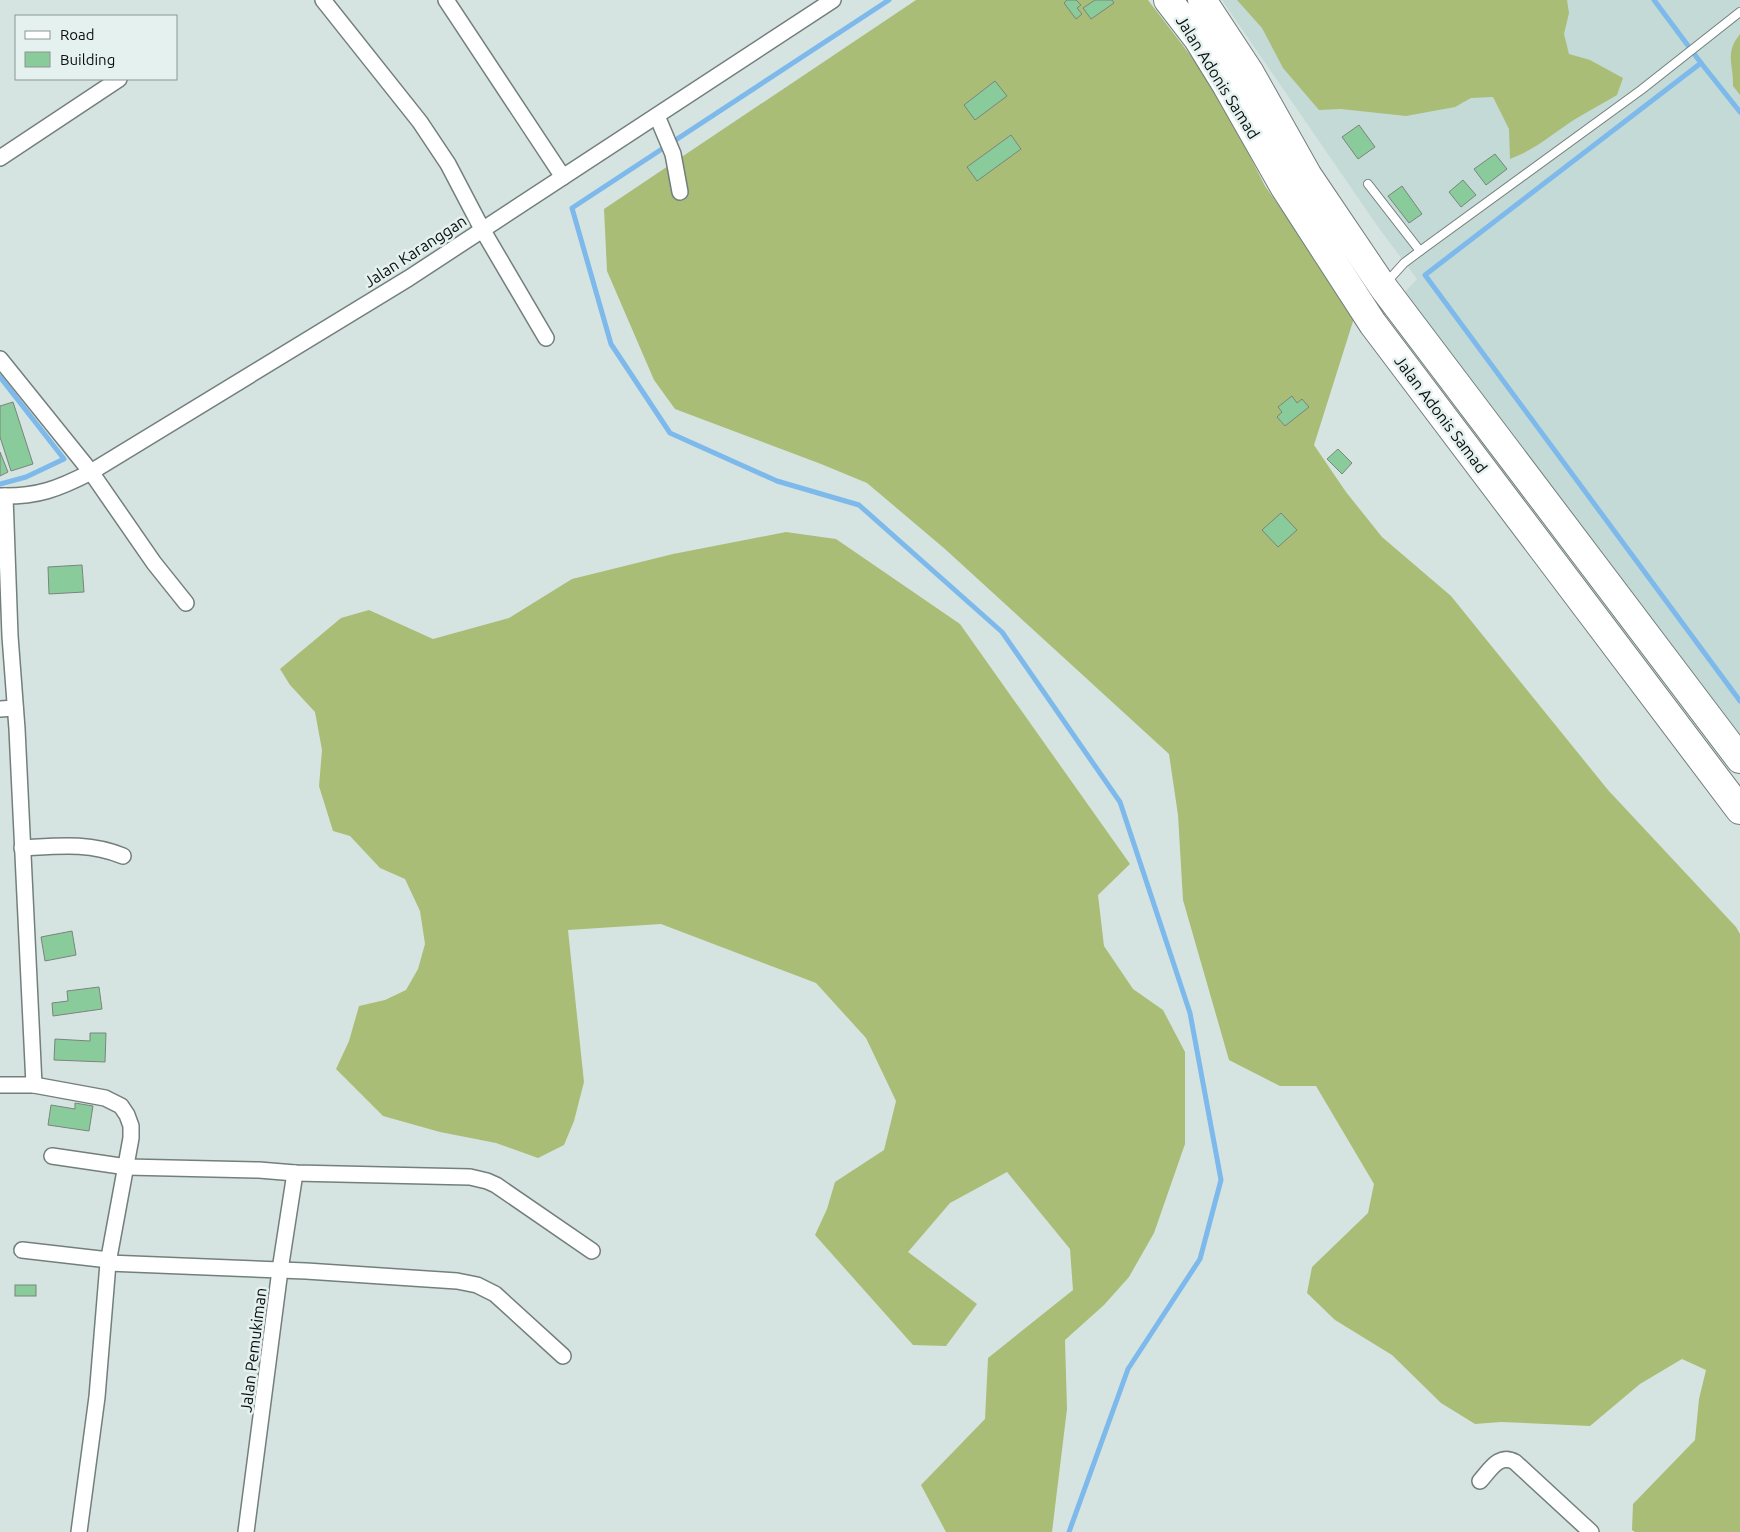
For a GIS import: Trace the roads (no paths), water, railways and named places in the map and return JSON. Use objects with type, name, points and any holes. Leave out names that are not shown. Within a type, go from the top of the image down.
[{"type":"highway","name":"Jalan Adonis Samad","points":[[1168,0],[1281,153],[1308,176],[1383,287],[1740,760]]},
{"type":"highway","name":"Jalan Adonis Samad","points":[[1202,0],[1250,73],[1281,153],[1285,188],[1373,324],[1740,810]]},
{"type":"street","points":[[323,0],[420,122],[448,164],[482,230],[546,338]]},
{"type":"street","points":[[446,0],[562,177]]},
{"type":"street","name":"Jalan Karanggan","points":[[2,496],[26,496],[62,487],[91,472],[408,278],[833,0]]},
{"type":"street","points":[[0,158],[117,80]]},
{"type":"street","points":[[657,116],[673,154],[680,192]]},
{"type":"street","points":[[0,359],[91,472],[154,563],[186,603]]},
{"type":"street","points":[[2,496],[34,1085]]},
{"type":"street","points":[[0,709],[15,708]]},
{"type":"street","points":[[22,848],[86,846],[123,856]]},
{"type":"street","points":[[0,1085],[34,1085],[105,1098],[121,1106],[131,1126],[130,1151],[109,1261],[97,1397],[79,1532]]},
{"type":"street","points":[[52,1156],[126,1167],[470,1177],[487,1181],[592,1250]]},
{"type":"street","name":"Jalan Pemukiman","points":[[246,1532],[280,1270],[295,1173]]},
{"type":"street","points":[[22,1250],[109,1261],[457,1281],[477,1285],[495,1294],[563,1356]]},
{"type":"street","points":[[1480,1481],[1493,1466],[1504,1458],[1508,1458],[1515,1462],[1591,1532]]},
{"type":"lane","points":[[1383,287],[1404,263],[1420,250],[1683,57],[1740,12]]},
{"type":"lane","points":[[1368,184],[1420,250]]},
{"type":"waterway","points":[[889,0],[572,208],[611,344],[670,433],[777,481],[859,505],[1002,632],[1120,802],[1190,1013],[1221,1180],[1200,1259],[1128,1369],[1069,1532]]},
{"type":"waterway","points":[[1654,0],[1701,63]]},
{"type":"waterway","points":[[1740,112],[1701,63],[1425,275],[1740,701]]},
{"type":"waterway","points":[[0,377],[64,459],[26,477],[0,484]]}]
